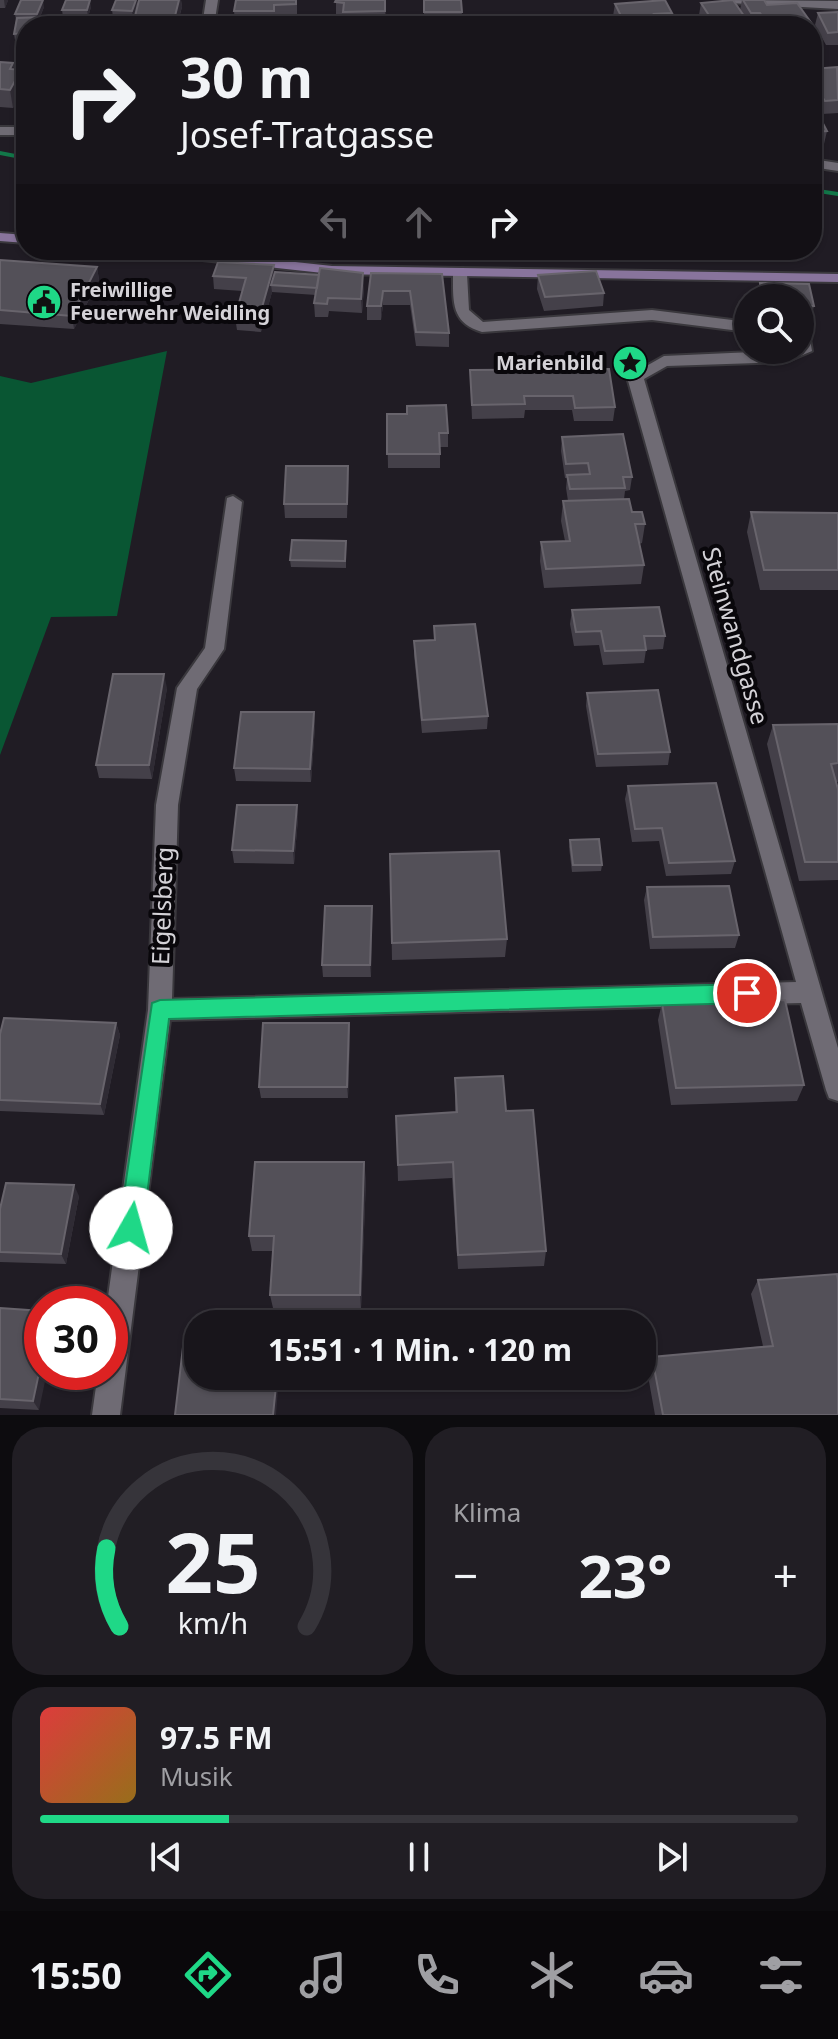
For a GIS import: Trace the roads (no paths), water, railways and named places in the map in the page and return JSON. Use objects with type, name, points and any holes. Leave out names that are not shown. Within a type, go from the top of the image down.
[{"type":"main road","points":[[239,260],[332,270],[460,274],[838,278]]},
{"type":"street","points":[[730,0],[838,5]]},
{"type":"street","points":[[460,274],[461,311],[471,323],[482,327],[652,315],[734,325]]},
{"type":"street","name":"Steinwandgasse","points":[[734,359],[664,361],[635,377],[838,1090]]},
{"type":"street","name":"Eigelsberg","points":[[106,1415],[160,1010],[167,805],[187,688],[214,649],[233,502]]},
{"type":"street","points":[[160,1010],[809,992]]},
{"type":"waterway","points":[[0,153],[16,156]]},
{"type":"waterway","points":[[822,192],[838,194]]},
{"type":"place","name":"Freiwillige Feuerwehr Weidling","points":[[44,302]]},
{"type":"place","name":"Marienbild","points":[[630,363]]}]
